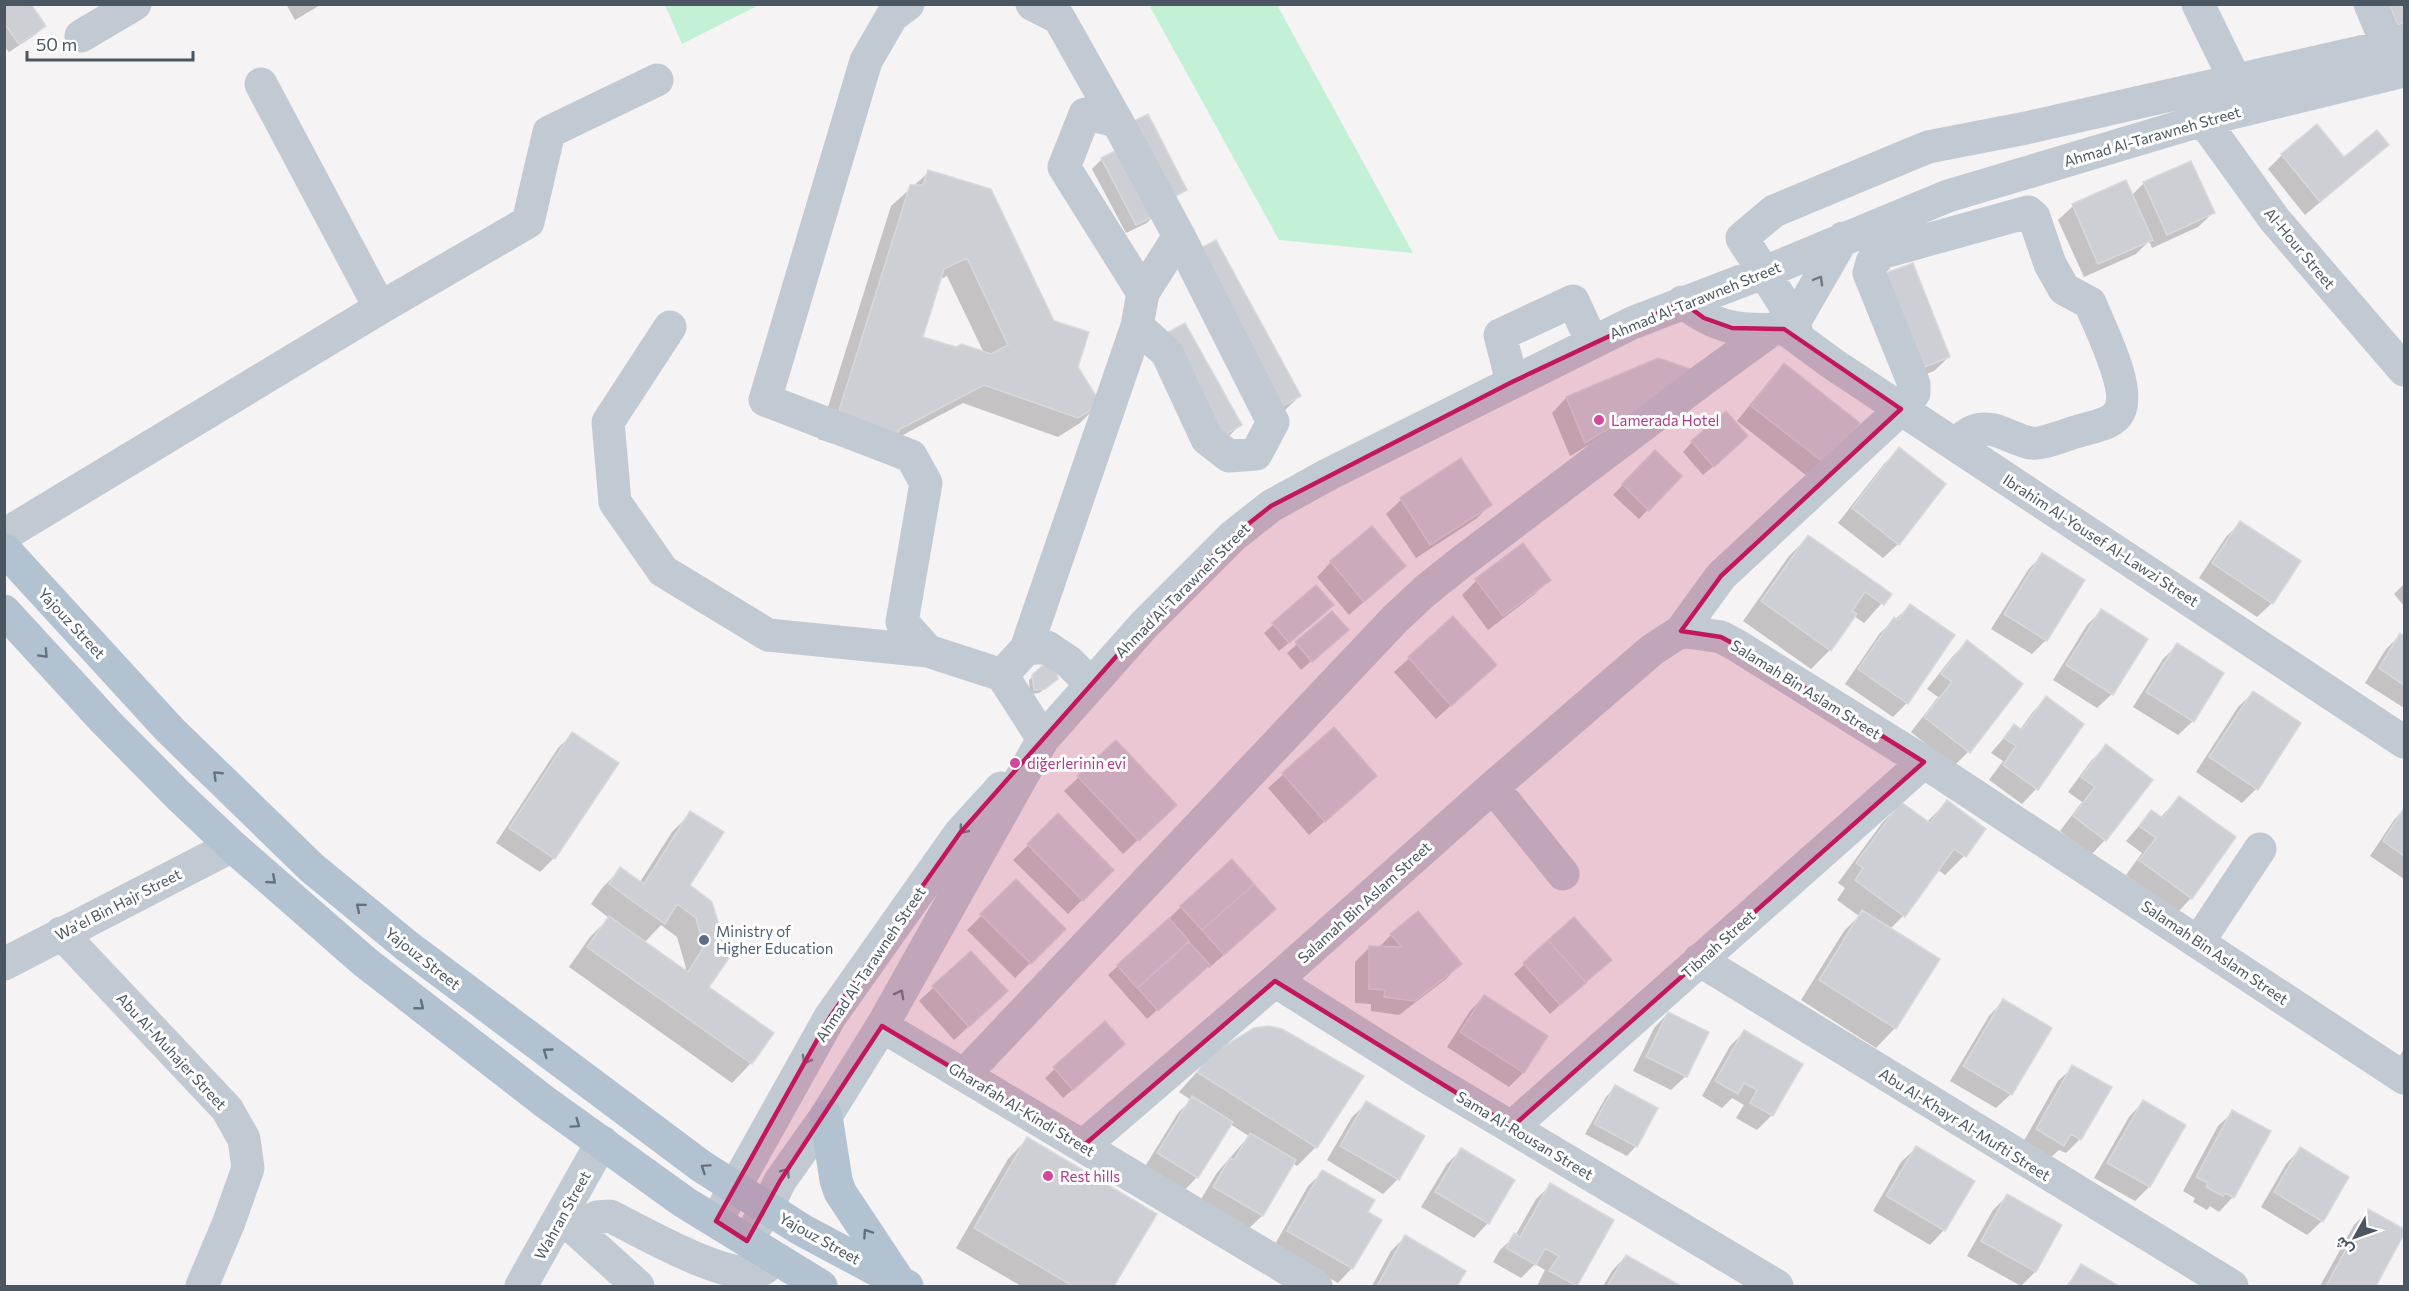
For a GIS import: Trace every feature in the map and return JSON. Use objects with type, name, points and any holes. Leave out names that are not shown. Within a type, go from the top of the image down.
[{"type":"main road","name":"Yajouz Street","points":[[4,549],[170,730],[312,868],[406,946],[701,1166],[802,1230],[904,1284]]},
{"type":"main road","points":[[4,611],[105,721],[232,846],[374,969],[472,1047],[684,1202],[821,1287]]},
{"type":"main road","points":[[826,1116],[840,1192],[904,1284]]},
{"type":"street","points":[[81,36],[135,4]]},
{"type":"street","points":[[908,4],[892,15],[866,61],[765,400],[910,456],[926,483],[902,622],[928,651]]},
{"type":"street","points":[[1032,4],[1059,18],[1179,236],[1273,422],[1256,454],[1229,456],[1207,439],[1167,353],[1137,326]]},
{"type":"street","points":[[2198,4],[2236,82]]},
{"type":"street","points":[[1948,196],[1989,165],[2026,129],[2236,82],[2399,54],[2370,4]]},
{"type":"street","name":"Ahmad Al-Tarawneh Street","points":[[716,1221],[830,1017],[960,833],[1037,748],[1090,683],[1144,625],[1233,536],[1271,506],[1512,381],[1682,302],[1754,276],[1948,196],[2203,120],[2399,54]]},
{"type":"street","points":[[4,535],[380,308],[528,222],[549,132],[657,80]]},
{"type":"street","points":[[261,84],[380,308]]},
{"type":"street","points":[[1117,121],[1085,114],[1064,167],[1143,293]]},
{"type":"street","name":"Al-Hour Street","points":[[2203,120],[2275,220],[2404,370]]},
{"type":"street","name":"Ibrahim Al-Yousef Al-Lawzi Street","points":[[2026,129],[1928,147],[1774,211],[1742,238],[1754,276],[1787,329],[1901,409],[2404,742]]},
{"type":"street","points":[[1681,632],[1721,576],[1901,409],[1914,393],[1915,387],[1869,273],[1872,262],[1884,252],[2023,213],[2030,214],[2034,217],[2050,264],[2064,289],[2090,303],[2122,383],[2122,401],[2118,414],[2102,424],[2034,444],[2000,431],[1984,429],[1973,431],[1955,444]]},
{"type":"street","points":[[1002,675],[1037,648],[1078,500],[1137,326],[1143,293],[1179,236]]},
{"type":"street","points":[[965,1074],[1402,612],[1460,563],[1708,376],[1787,329],[1843,238]]},
{"type":"street","points":[[1512,381],[1500,334],[1573,301],[1592,342]]},
{"type":"street","points":[[1682,302],[1704,318],[1717,324],[1751,330],[1787,329]]},
{"type":"street","points":[[670,327],[608,422],[615,502],[663,571],[768,635],[928,651],[1002,675],[1037,748]]},
{"type":"street","name":"Salamah Bin Aslam Street","points":[[1083,1146],[1652,650],[1681,632],[1721,637],[1736,645],[1924,762],[2404,1078]]},
{"type":"street","points":[[1037,648],[1069,662],[1090,683]]},
{"type":"street","name":"Ahmad Al-Tarawneh Street","points":[[747,1241],[780,1181],[826,1116],[882,1026],[1037,748]]},
{"type":"street","name":"Tibnah Street","points":[[1512,1127],[1924,762]]},
{"type":"street","points":[[1493,787],[1563,874]]},
{"type":"street","name":"Wa'el Bin Hajr Street","points":[[4,964],[232,846]]},
{"type":"street","points":[[2199,941],[2260,849]]},
{"type":"street","name":"Abu Al-Muhajer Street","points":[[62,933],[227,1109],[244,1139],[248,1168],[202,1287]]},
{"type":"street","name":"Abu Al-Khayr Al-Mufti Street","points":[[1700,960],[2232,1287]]},
{"type":"street","name":"Sama Al-Rousan Street","points":[[1275,981],[1777,1287]]},
{"type":"street","name":"Gharafah Al-Kindi Street","points":[[882,1026],[1316,1287]]},
{"type":"street","name":"Wahran Street","points":[[521,1287],[568,1225],[602,1142]]},
{"type":"street","points":[[568,1225],[610,1216],[725,1270],[757,1272],[776,1259]]},
{"type":"street","points":[[568,1225],[638,1287]]},
{"type":"highlighted area","points":[[1682,302],[1704,318],[1732,328],[1784,329],[1901,409],[1721,576],[1681,631],[1721,637],[1736,645],[1924,762],[1512,1127],[1275,981],[1083,1146],[882,1026],[780,1181],[747,1241],[716,1221],[830,1017],[960,833],[1144,625],[1233,536],[1271,506],[1512,382]]},
{"type":"green space","points":[[665,5],[759,5],[682,44]]},
{"type":"green space","points":[[1149,5],[1277,5],[1413,253],[1279,240]]},
{"type":"building","points":[[4,4],[31,4],[46,26],[19,44],[4,23]]},
{"type":"building","points":[[2389,4],[2404,4],[2404,22],[2398,25]]},
{"type":"building","points":[[1148,114],[1187,190],[1169,200],[1130,123]]},
{"type":"building","points":[[2317,124],[2344,157],[2377,130],[2389,145],[2320,202],[2281,154]]},
{"type":"building","points":[[1123,147],[1158,214],[1136,225],[1101,158]]},
{"type":"building","points":[[2191,161],[2215,213],[2167,235],[2143,182]]},
{"type":"building","points":[[928,170],[991,189],[1054,321],[1089,332],[1078,367],[1101,404],[1078,418],[984,385],[900,429],[894,438],[836,420],[910,185],[923,185]],"holes":[[[967,258],[1008,345],[991,354],[962,344],[956,347],[923,337],[944,269]]]},
{"type":"building","points":[[2126,180],[2153,240],[2098,264],[2072,204]]},
{"type":"building","points":[[1216,240],[1301,396],[1281,407],[1197,250]]},
{"type":"building","points":[[1913,263],[1950,357],[1917,370],[1880,275]]},
{"type":"building","points":[[1185,323],[1242,425],[1221,437],[1165,334]]},
{"type":"building","name":"Lamerada Hotel","points":[[1658,358],[1702,373],[1585,443],[1566,397]]},
{"type":"building","points":[[1784,363],[1860,423],[1827,465],[1751,406]]},
{"type":"building","points":[[1726,411],[1748,436],[1714,467],[1691,441]]},
{"type":"building","points":[[1899,447],[1946,484],[1899,545],[1852,508]]},
{"type":"building","points":[[1655,450],[1682,476],[1649,511],[1622,484]]},
{"type":"building","points":[[1461,458],[1492,505],[1430,545],[1400,498]]},
{"type":"building","points":[[2240,521],[2301,561],[2273,604],[2212,563]]},
{"type":"building","points":[[1372,526],[1406,566],[1364,602],[1330,561]]},
{"type":"building","points":[[1808,535],[1892,594],[1884,605],[1865,592],[1852,611],[1857,614],[1831,651],[1761,601]]},
{"type":"building","points":[[1523,543],[1551,580],[1503,616],[1475,579]]},
{"type":"building","points":[[2042,553],[2085,580],[2047,641],[2004,614]]},
{"type":"building","points":[[1316,585],[1334,605],[1289,643],[1272,623]]},
{"type":"building","points":[[1910,604],[1955,635],[1908,704],[1858,669],[1894,617],[1898,620]]},
{"type":"building","points":[[2101,609],[2148,639],[2113,695],[2066,665]]},
{"type":"building","points":[[1332,611],[1349,630],[1312,662],[1295,642]]},
{"type":"building","points":[[1453,616],[1497,665],[1451,706],[1408,657]]},
{"type":"building","points":[[2400,633],[2404,636],[2404,685],[2379,668]]},
{"type":"building","points":[[1967,640],[2023,684],[1970,753],[1924,717],[1952,682],[1941,674]]},
{"type":"building","points":[[2177,643],[2224,673],[2194,722],[2146,692]]},
{"type":"building","points":[[1045,663],[1056,665],[1058,679],[1045,689],[1034,690],[1032,675]]},
{"type":"building","points":[[2253,691],[2301,723],[2258,790],[2209,757]]},
{"type":"building","points":[[2046,696],[2084,724],[2038,790],[2003,765],[2016,746],[2004,738],[2014,724],[2022,730]]},
{"type":"building","points":[[1334,727],[1377,776],[1325,822],[1282,773]]},
{"type":"building","points":[[572,732],[619,763],[555,859],[509,828]]},
{"type":"building","points":[[1116,740],[1177,805],[1139,841],[1077,776]]},
{"type":"building","points":[[2106,744],[2153,780],[2106,841],[2073,816],[2095,787],[2081,777]]},
{"type":"building","points":[[2179,796],[2236,837],[2192,899],[2139,860],[2156,838],[2139,826],[2151,810],[2163,818]]},
{"type":"building","points":[[1947,800],[1986,829],[1966,857],[1954,849],[1905,917],[1855,880],[1863,868],[1856,863],[1901,802],[1930,823]]},
{"type":"building","points":[[2404,808],[2404,856],[2383,841]]},
{"type":"building","points":[[690,811],[724,832],[690,885],[712,902],[729,958],[709,987],[774,1033],[752,1064],[587,947],[609,916],[688,972],[704,947],[696,918],[677,904],[665,924],[609,884],[620,867],[644,884]]},
{"type":"building","points":[[1058,813],[1114,870],[1083,901],[1027,844]]},
{"type":"building","points":[[1232,859],[1254,884],[1202,930],[1180,906]]},
{"type":"building","points":[[1016,879],[1066,929],[1031,964],[980,914]]},
{"type":"building","points":[[1254,884],[1276,909],[1224,955],[1202,930]]},
{"type":"building","points":[[1862,910],[1940,959],[1896,1029],[1819,980]]},
{"type":"building","points":[[1418,911],[1462,964],[1415,1001],[1384,997],[1385,990],[1369,989],[1369,946],[1402,947],[1390,934]]},
{"type":"building","points":[[1574,917],[1612,960],[1586,982],[1548,940]]},
{"type":"building","points":[[1169,918],[1189,941],[1137,988],[1117,965]]},
{"type":"building","points":[[1548,940],[1586,983],[1560,1005],[1523,963]]},
{"type":"building","points":[[1189,942],[1210,965],[1158,1011],[1138,988]]},
{"type":"building","points":[[971,951],[1008,991],[969,1027],[932,986]]},
{"type":"building","points":[[1484,995],[1548,1036],[1524,1073],[1460,1032]]},
{"type":"building","points":[[2003,999],[2052,1028],[2012,1095],[1963,1066]]},
{"type":"building","points":[[1668,1012],[1709,1032],[1687,1077],[1646,1057]]},
{"type":"building","points":[[1105,1021],[1125,1044],[1073,1090],[1053,1067]]},
{"type":"building","points":[[1269,1026],[1282,1029],[1364,1076],[1317,1148],[1197,1072],[1210,1055],[1254,1028]]},
{"type":"building","points":[[1744,1030],[1803,1064],[1773,1116],[1750,1103],[1757,1090],[1744,1083],[1738,1094],[1715,1081]]},
{"type":"building","points":[[2072,1065],[2112,1087],[2081,1140],[2071,1134],[2064,1146],[2036,1129]]},
{"type":"building","points":[[1615,1085],[1658,1108],[1637,1147],[1594,1124]]},
{"type":"building","points":[[1192,1096],[1233,1122],[1198,1178],[1157,1153]]},
{"type":"building","points":[[2143,1100],[2186,1125],[2150,1187],[2107,1163]]},
{"type":"building","points":[[1366,1101],[1425,1136],[1399,1180],[1340,1146]]},
{"type":"building","points":[[2232,1110],[2271,1131],[2234,1198],[2225,1193],[2223,1196],[2206,1187],[2208,1183],[2196,1177]]},
{"type":"building","points":[[1250,1133],[1296,1160],[1263,1216],[1213,1187],[1230,1158],[1234,1160]]},
{"type":"building","name":"Rest hills","points":[[1027,1137],[1157,1214],[1114,1286],[1073,1286],[974,1228]]},
{"type":"building","points":[[1916,1146],[1975,1181],[1945,1231],[1886,1196]]},
{"type":"building","points":[[2300,1147],[2349,1177],[2323,1222],[2274,1192]]},
{"type":"building","points":[[1461,1148],[1515,1180],[1489,1224],[1435,1192]]},
{"type":"building","points":[[1322,1170],[1375,1200],[1368,1212],[1382,1220],[1353,1269],[1287,1231]]},
{"type":"building","points":[[1550,1183],[1614,1220],[1577,1286],[1549,1271],[1559,1256],[1545,1248],[1536,1265],[1506,1248],[1514,1233],[1520,1237]]},
{"type":"building","points":[[2007,1194],[2062,1225],[2036,1272],[1981,1241]]},
{"type":"building","points":[[2368,1209],[2404,1229],[2404,1234],[2376,1286],[2326,1286]]},
{"type":"building","points":[[1405,1235],[1466,1271],[1457,1286],[1377,1286]]},
{"type":"building","points":[[1626,1255],[1681,1286],[1607,1286]]},
{"type":"building","points":[[2081,1264],[2119,1286],[2068,1286]]},
{"type":"place","name":"Lamerada Hotel","points":[[1599,420]]},
{"type":"place","name":"diğerlerinin evi","points":[[1015,763]]},
{"type":"place","name":"Ministry of Higher Education","points":[[704,940]]},
{"type":"place","name":"Rest hills","points":[[1048,1176]]}]
